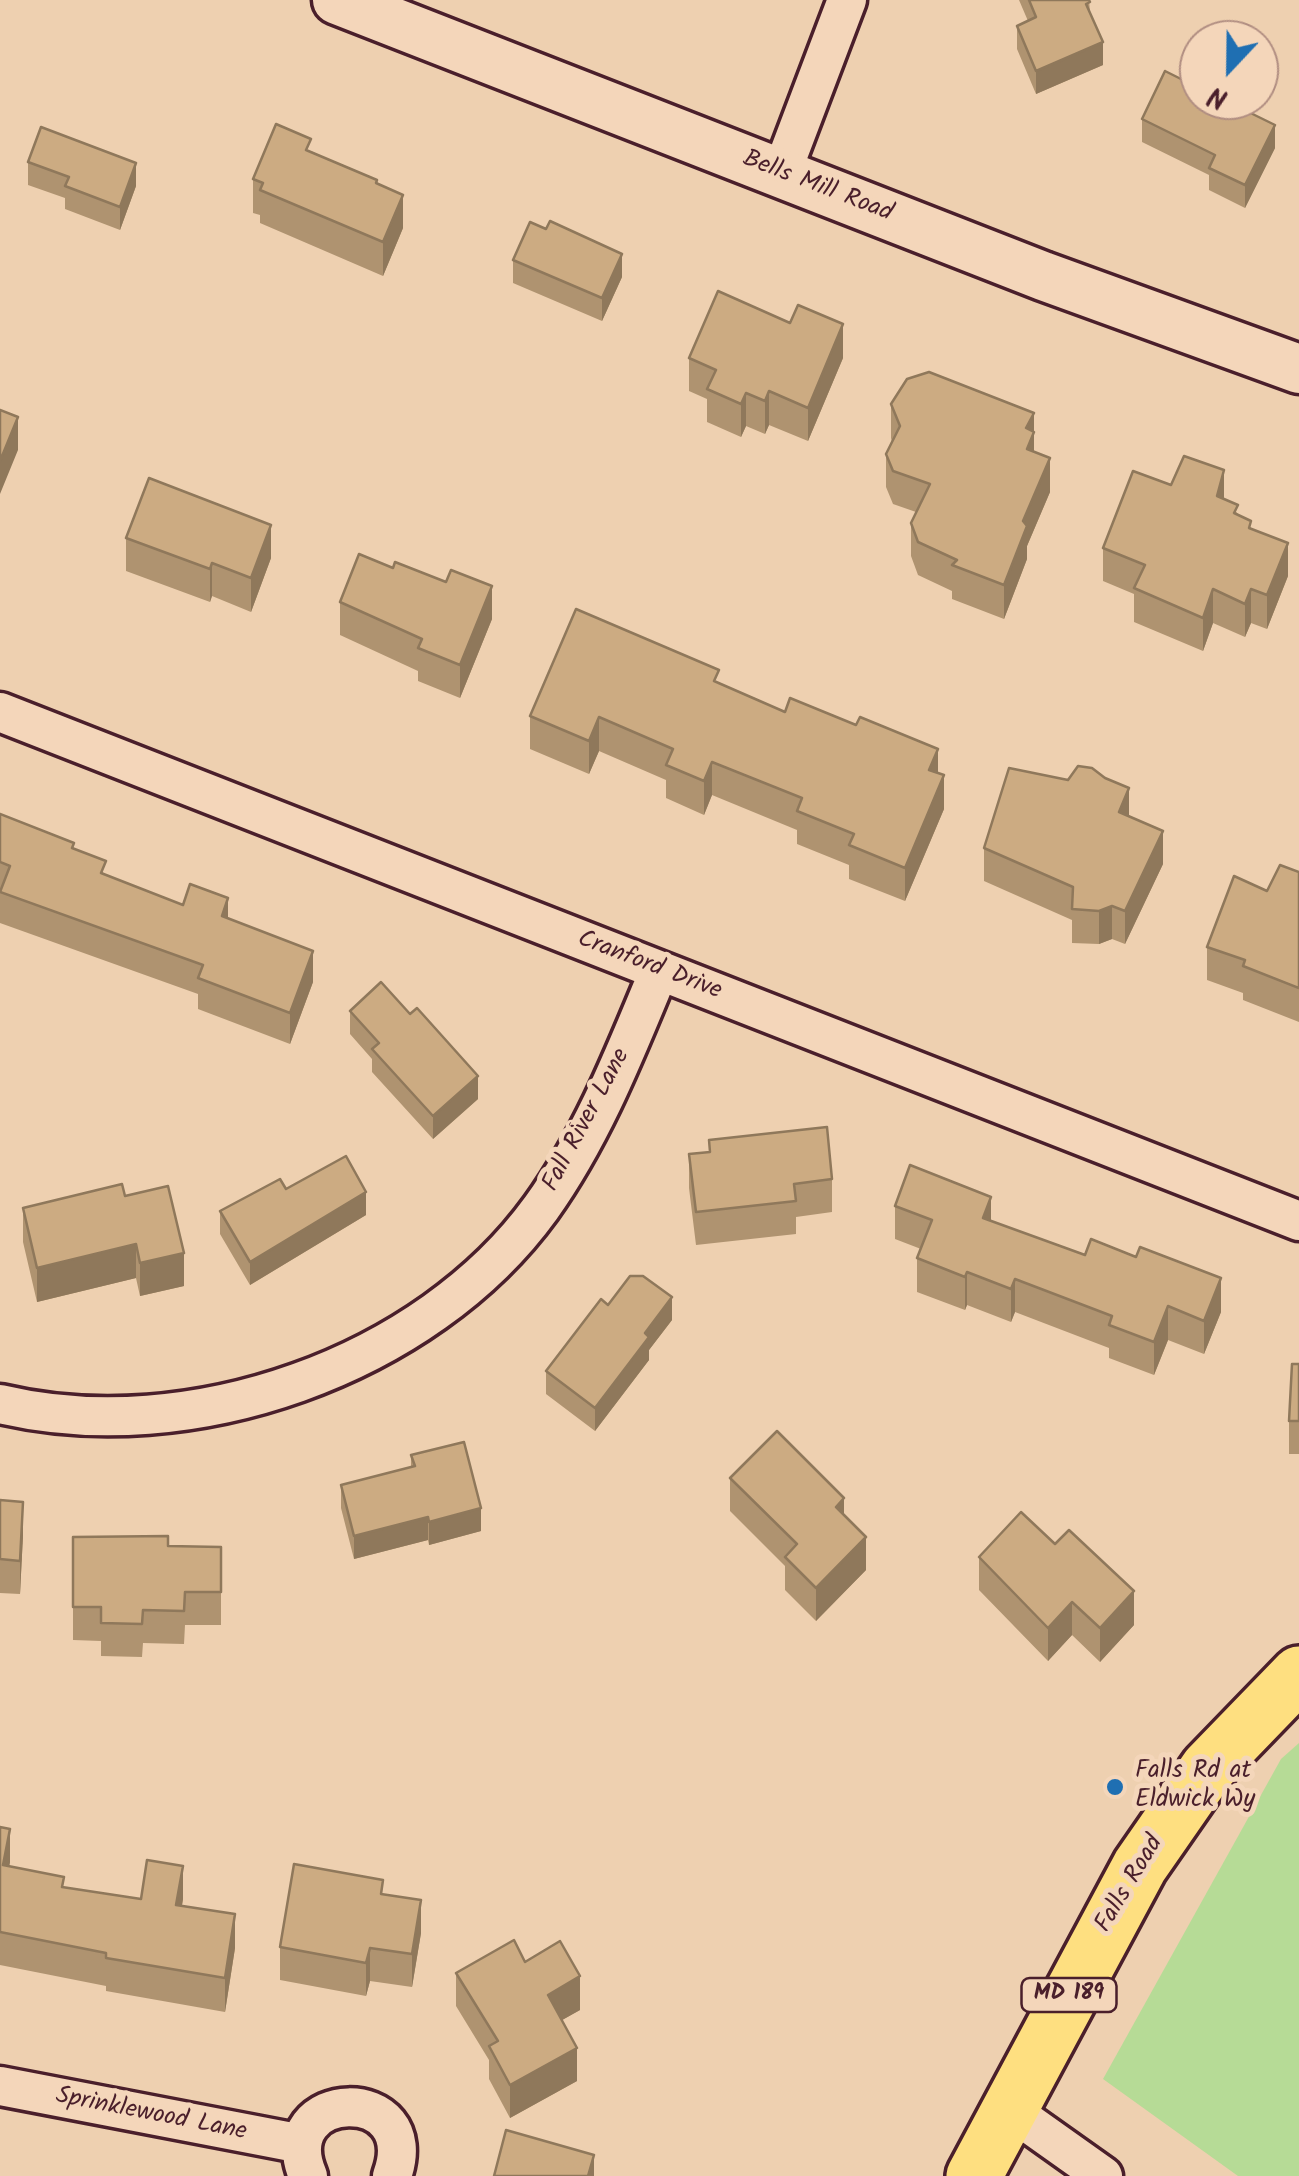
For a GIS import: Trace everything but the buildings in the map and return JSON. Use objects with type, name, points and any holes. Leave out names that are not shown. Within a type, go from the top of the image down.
[{"type":"main road","name":"Falls Road","points":[[974,2176],[1140,1866],[1208,1768],[1299,1674]]},
{"type":"street","name":"Bells Mill Road","points":[[337,0],[1078,289],[1299,368]]},
{"type":"street","points":[[781,174],[847,0]]},
{"type":"street","name":"Cranford Drive","points":[[0,712],[1299,1220]]},
{"type":"street","name":"Fall River Lane","points":[[0,1404],[35,1412],[108,1418],[180,1414],[258,1396],[316,1376],[416,1324],[496,1258],[539,1210],[574,1157],[614,1081],[659,971]]},
{"type":"street","name":"Sprinklewood Lane","points":[[0,2086],[305,2160],[309,2127],[322,2114],[339,2106],[358,2106],[376,2112],[389,2126],[397,2143],[392,2176]]},
{"type":"street","points":[[1010,2110],[1102,2176]]},
{"type":"green space","points":[[1299,1743],[1299,2176],[1238,2176],[1103,2079],[1281,1759]]},
{"type":"place","name":"Falls Rd at Eldwick Wy","points":[[1115,1787]]}]
